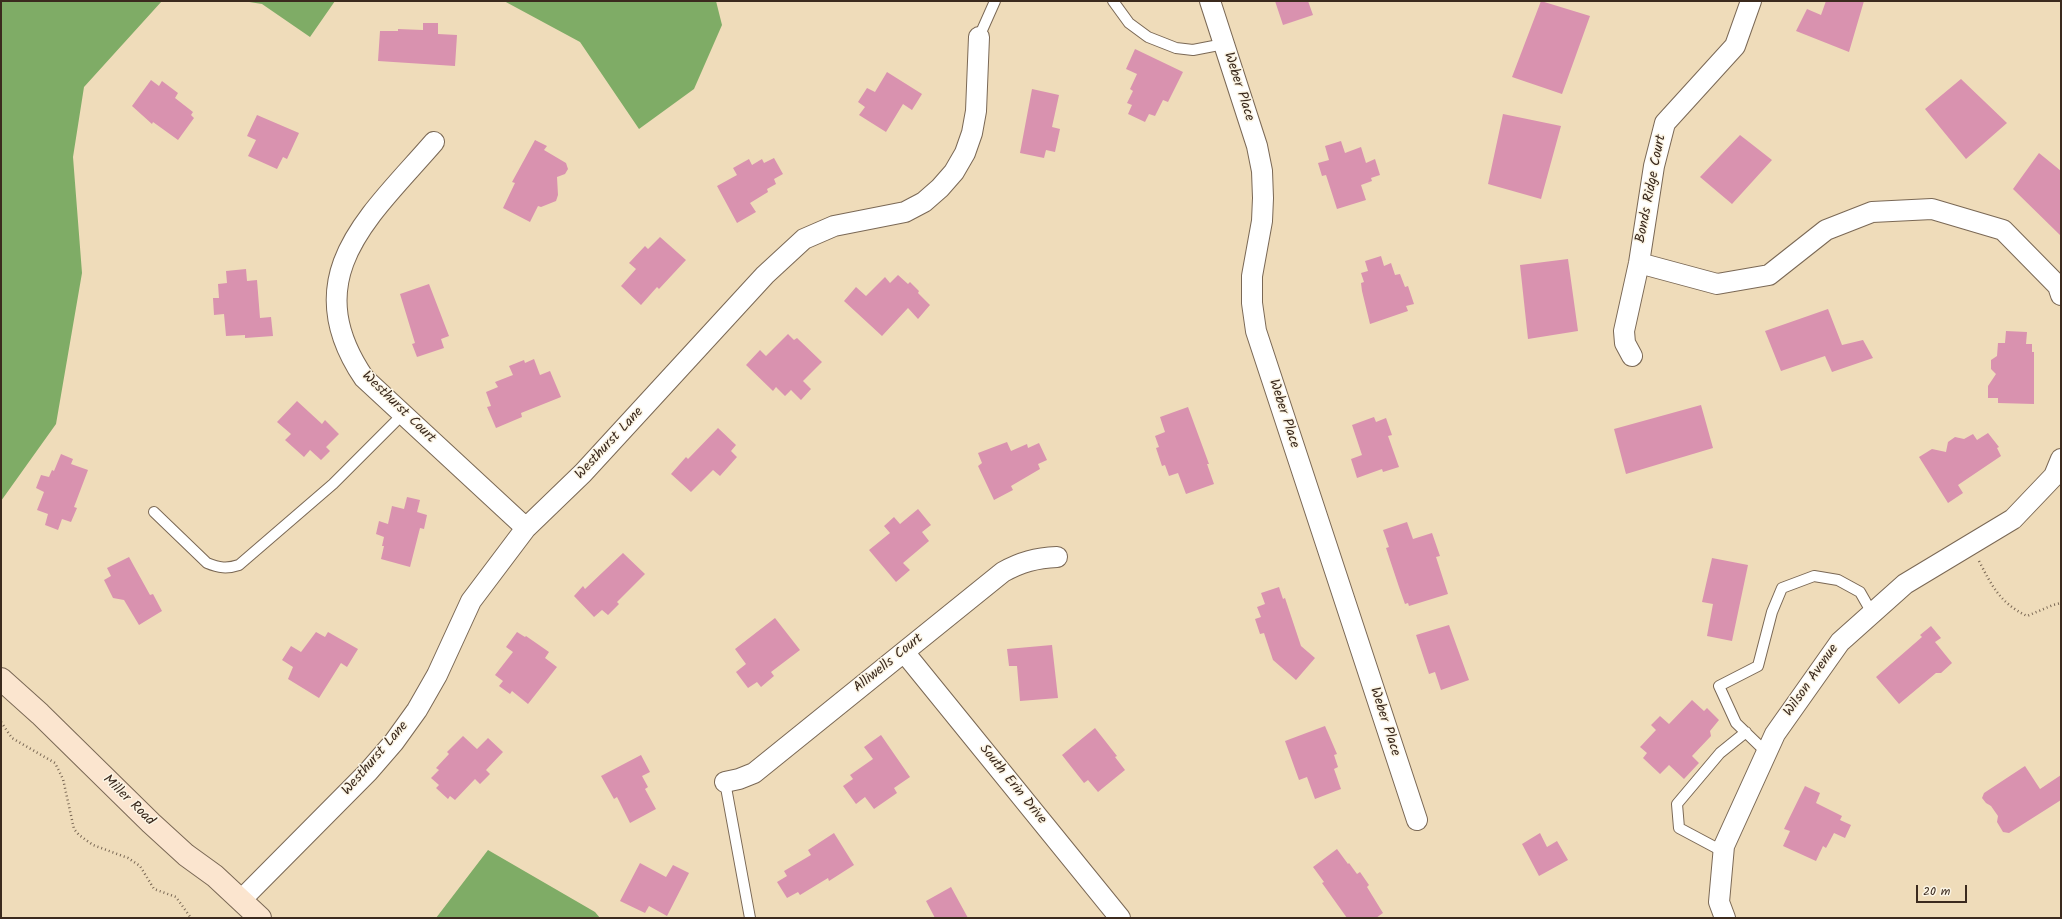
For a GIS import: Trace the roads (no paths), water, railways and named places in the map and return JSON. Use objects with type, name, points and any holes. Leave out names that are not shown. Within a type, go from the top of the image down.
[{"type":"street","name":"Weber Place","points":[[1210,1],[1257,146],[1262,171],[1262,221],[1252,276],[1252,303],[1256,331],[1417,820]]},
{"type":"street","name":"Bonds Ridge Court","points":[[1632,356],[1625,343],[1624,331],[1639,263],[1654,166],[1665,123],[1735,46],[1751,1]]},
{"type":"street","name":"Westhurst Lane","points":[[241,900],[368,772],[394,742],[418,710],[437,675],[471,601],[526,528],[583,473],[765,275],[795,246],[804,240],[834,226],[905,212],[924,202],[940,188],[954,172],[965,153],[972,133],[976,103],[979,37]]},
{"type":"street","name":"Westhurst Court","points":[[434,142],[368,218],[354,237],[344,257],[339,278],[337,300],[338,321],[344,342],[353,361],[364,378],[402,415],[526,528]]},
{"type":"street","points":[[1639,263],[1717,284],[1769,275],[1826,230],[1872,212],[1932,209],[2003,230],[2058,286],[2061,295]]},
{"type":"street","name":"Wilson Avenue","points":[[1725,918],[1719,902],[1724,846],[1775,734],[1840,642],[1904,584],[2012,519],[2054,476],[2061,459]]},
{"type":"street","name":"Alliwells Court","points":[[725,782],[739,779],[754,773],[1003,572],[1018,563],[1057,558]]},
{"type":"street","name":"South Erin Drive","points":[[904,652],[1120,918]]},
{"type":"street","name":"Miller Road","points":[[1,679],[40,714],[151,823],[186,855],[215,876],[260,918]]},
{"type":"lane","points":[[979,37],[996,1]]},
{"type":"lane","points":[[1113,1],[1129,23],[1148,37],[1176,48],[1193,50],[1224,44]]},
{"type":"lane","points":[[154,512],[207,563],[218,568],[229,568],[239,565],[333,484],[402,415]]},
{"type":"lane","points":[[1767,752],[1736,723],[1719,686],[1758,666],[1772,612],[1782,588],[1814,576],[1838,580],[1860,592],[1872,613]]},
{"type":"lane","points":[[1724,852],[1679,828],[1677,804],[1720,753],[1746,732]]},
{"type":"lane","points":[[725,782],[750,918]]}]
